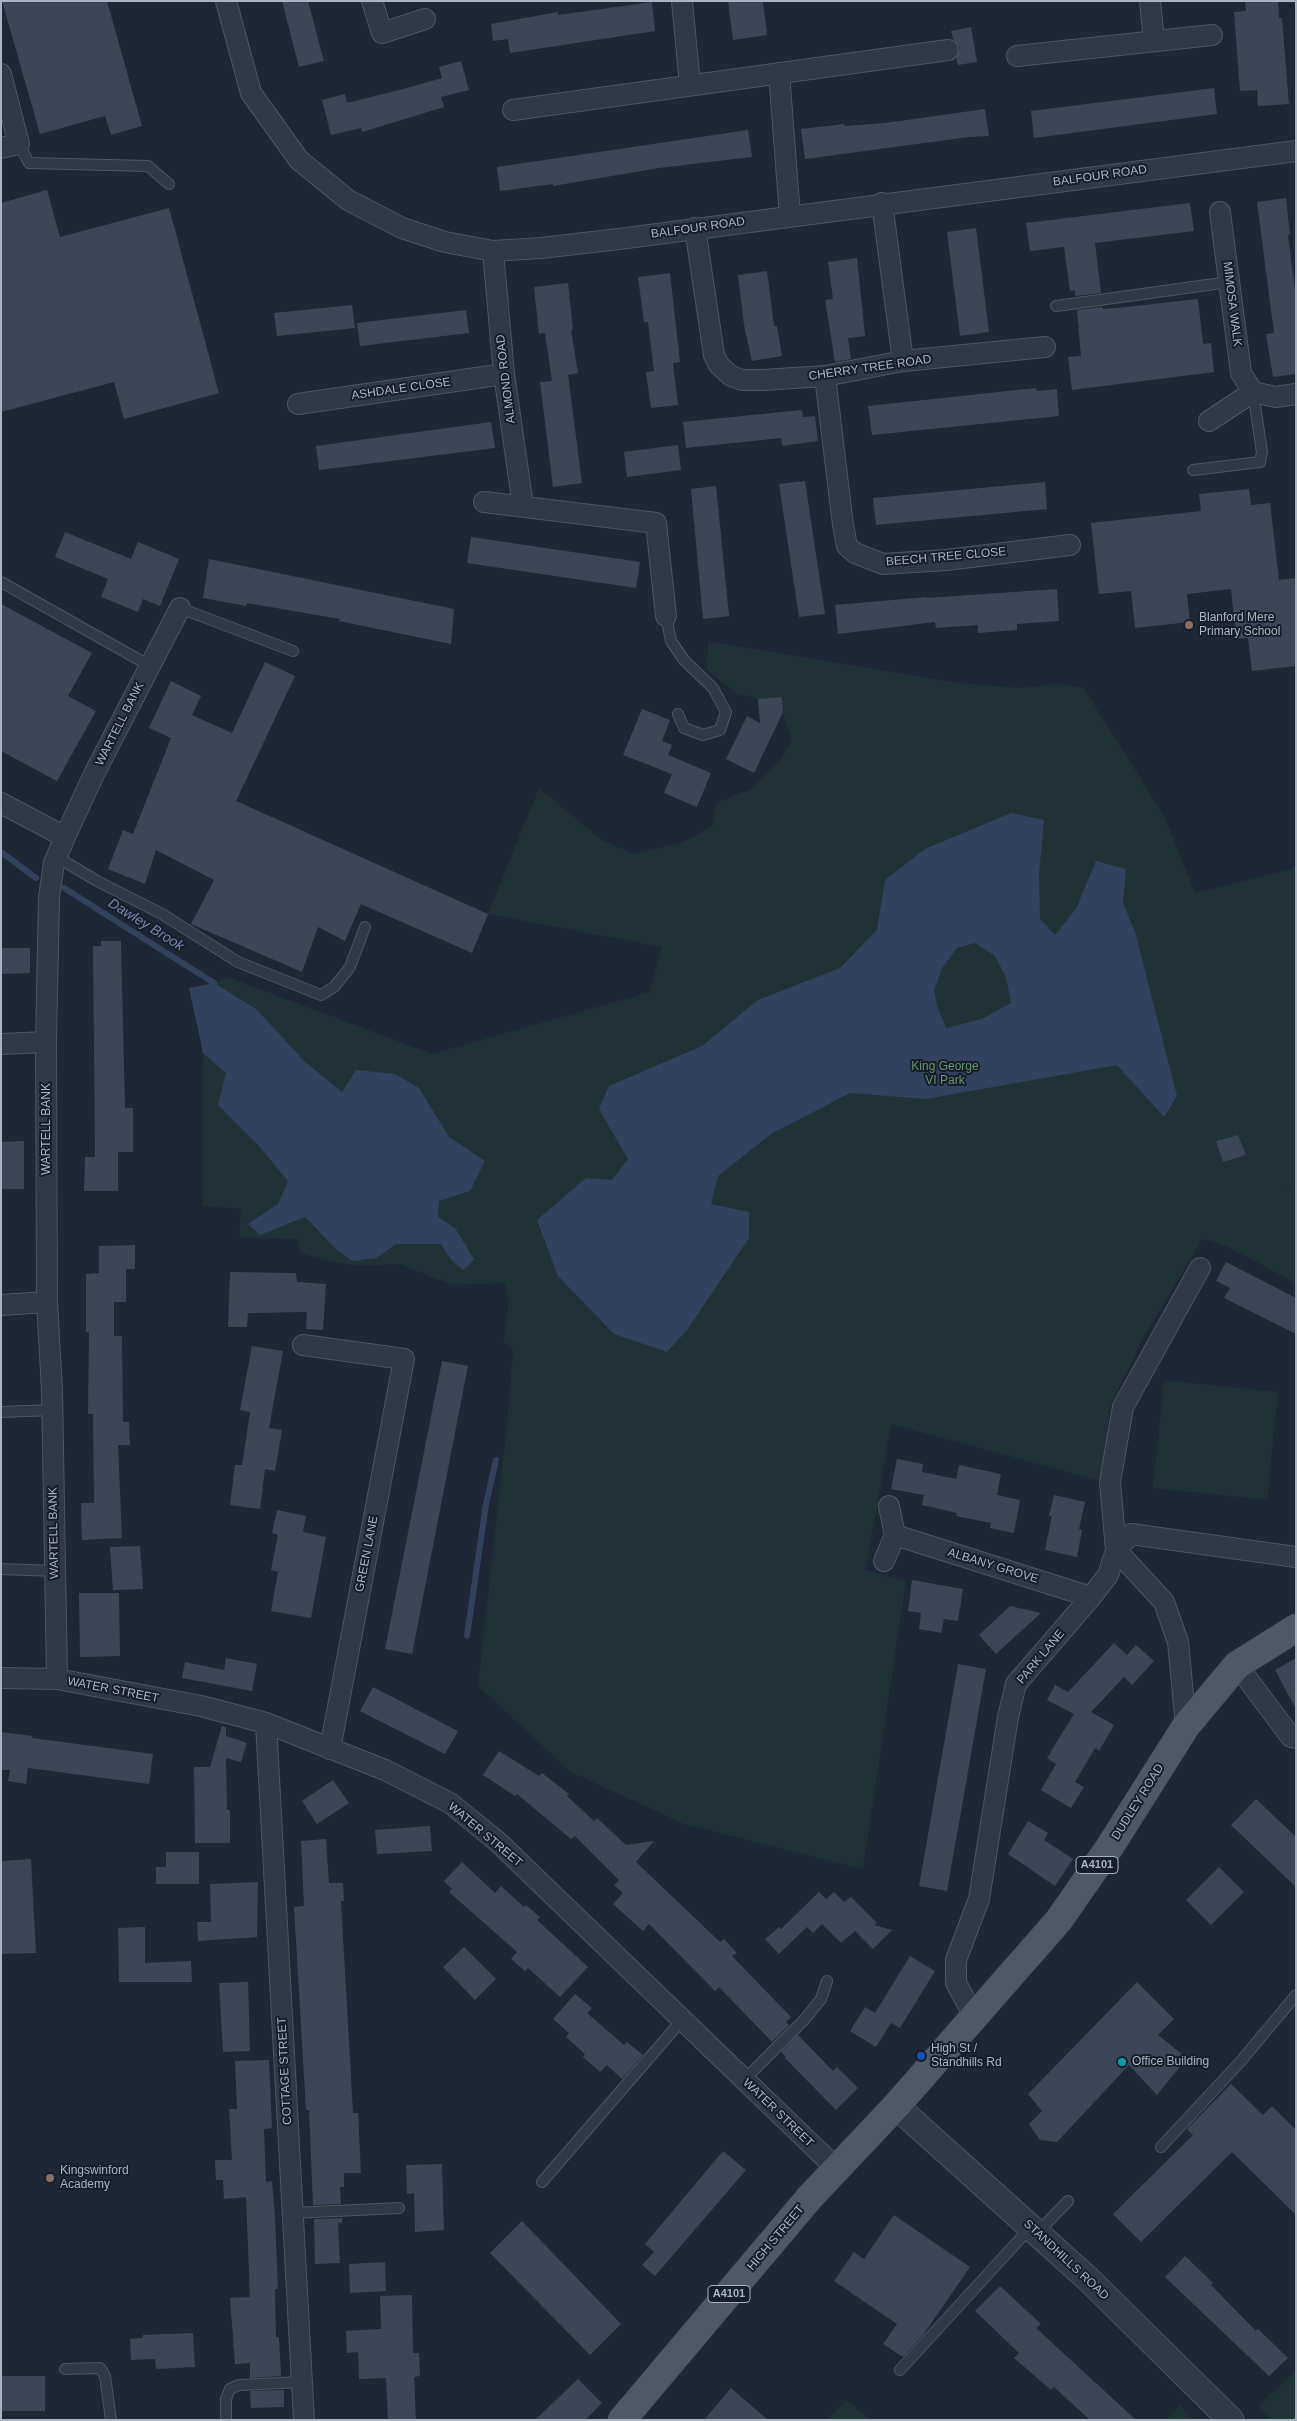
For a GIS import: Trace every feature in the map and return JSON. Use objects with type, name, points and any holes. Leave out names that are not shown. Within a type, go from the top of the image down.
[{"type":"main road","name":"DUDLEY ROAD","points":[[896,2106],[1059,1920],[1109,1848],[1186,1726],[1237,1665],[1296,1628]]},
{"type":"main road","name":"HIGH STREET","points":[[630,2415],[810,2197],[838,2170],[896,2106]]},
{"type":"street","name":"BALFOUR ROAD","points":[[226,1],[251,93],[299,160],[348,200],[402,228],[445,242],[493,251],[541,248],[1296,151]]},
{"type":"street","points":[[372,1],[382,33],[425,18]]},
{"type":"street","points":[[682,1],[690,85]]},
{"type":"street","points":[[1150,1],[1154,41]]},
{"type":"street","points":[[1017,56],[1212,35]]},
{"type":"street","points":[[513,110],[948,50]]},
{"type":"street","points":[[779,73],[790,216]]},
{"type":"street","points":[[1,74],[10,146]]},
{"type":"street","points":[[882,203],[903,361]]},
{"type":"street","name":"MIMOSA WALK","points":[[1220,212],[1241,374],[1253,392]]},
{"type":"street","name":"CHERRY TREE ROAD","points":[[695,228],[714,355],[719,365],[730,376],[742,380],[825,376],[903,361],[1044,347]]},
{"type":"street","name":"ALMOND ROAD","points":[[493,251],[504,374],[523,506]]},
{"type":"street","name":"ASHDALE CLOSE","points":[[298,404],[504,374]]},
{"type":"street","name":"BEECH TREE CLOSE","points":[[825,376],[842,525],[847,546],[855,553],[883,564],[946,560],[1070,545]]},
{"type":"street","points":[[1210,421],[1253,392],[1276,397],[1296,394]]},
{"type":"street","points":[[484,502],[656,523],[666,616]]},
{"type":"street","name":"WARTELL BANK","points":[[57,1679],[52,1410],[47,1302],[46,1042],[49,897],[57,857],[65,837],[180,608]]},
{"type":"street","points":[[1,803],[65,837]]},
{"type":"street","points":[[1,1044],[46,1042]]},
{"type":"street","points":[[1186,1726],[1178,1642],[1164,1602],[1116,1550],[1110,1482],[1122,1408],[1200,1268]]},
{"type":"street","points":[[1,1305],[47,1302]]},
{"type":"street","name":"GREEN LANE","points":[[303,1345],[404,1358],[330,1749]]},
{"type":"street","points":[[884,1561],[895,1535],[889,1506]]},
{"type":"street","points":[[1116,1550],[1131,1534],[1296,1557]]},
{"type":"street","name":"ALBANY GROVE","points":[[895,1535],[1091,1597]]},
{"type":"street","name":"PARK LANE","points":[[974,2016],[956,1983],[956,1960],[979,1900],[1008,1717],[1016,1684],[1091,1597],[1108,1574],[1116,1550]]},
{"type":"street","points":[[1237,1665],[1291,1737],[1296,1738]]},
{"type":"street","name":"WATER STREET","points":[[1,1678],[57,1679],[201,1706],[266,1723],[385,1770],[450,1803],[498,1842],[838,2170]]},
{"type":"street","name":"COTTAGE STREET","points":[[266,1723],[304,2420]]},
{"type":"street","name":"STANDHILLS ROAD","points":[[896,2106],[1088,2279],[1231,2420]]},
{"type":"lane","points":[[10,146],[29,163],[148,166],[169,184]]},
{"type":"lane","points":[[1056,306],[1229,282]]},
{"type":"lane","points":[[1193,470],[1260,462],[1262,452],[1253,392]]},
{"type":"lane","points":[[1,582],[150,666]]},
{"type":"lane","points":[[180,608],[293,651]]},
{"type":"lane","points":[[666,616],[671,640],[684,660],[713,688],[726,712],[720,730],[703,735],[684,728],[678,714]]},
{"type":"lane","points":[[57,857],[97,881],[162,914],[238,962],[321,995],[334,987],[350,967],[365,927]]},
{"type":"lane","points":[[1,1412],[52,1410]]},
{"type":"lane","points":[[1,1569],[55,1571]]},
{"type":"lane","points":[[744,2080],[804,2020],[821,1999],[828,1981]]},
{"type":"lane","points":[[1161,2146],[1241,2061],[1296,1995]]},
{"type":"lane","points":[[542,2182],[682,2020]]},
{"type":"lane","points":[[900,2370],[1034,2230],[1068,2201]]},
{"type":"lane","points":[[293,2213],[399,2208]]},
{"type":"lane","points":[[65,2369],[100,2368],[105,2376],[111,2420]]},
{"type":"lane","points":[[226,2420],[226,2399],[230,2389],[239,2385],[302,2382]]},
{"type":"green space","name":"King George VI Park","points":[[708,641],[959,683],[1020,688],[1056,684],[1083,687],[1165,818],[1195,893],[1292,869],[1296,866],[1296,1180],[1285,1191],[1296,1181],[1296,1283],[1228,1247],[1203,1239],[1145,1334],[1109,1409],[1105,1482],[891,1424],[866,1570],[906,1581],[863,1869],[684,1824],[571,1772],[478,1686],[508,1415],[513,1349],[503,1342],[509,1303],[505,1283],[453,1285],[399,1264],[362,1266],[332,1262],[300,1253],[297,1239],[239,1237],[241,1209],[203,1206],[203,1053],[189,988],[214,983],[228,977],[432,1054],[650,992],[662,947],[488,914],[539,788],[602,840],[634,854],[684,842],[713,826],[716,803],[749,790],[782,759],[792,739],[783,714],[782,697],[758,699],[737,694],[707,670]]},
{"type":"green space","points":[[1164,1380],[1278,1392],[1267,1500],[1153,1488]]},
{"type":"green space","points":[[1296,2370],[1296,2420],[1272,2420],[1258,2406]]},
{"type":"green space","points":[[847,2400],[870,2420],[827,2420]]},
{"type":"green space","points":[[1180,2405],[1193,2420],[1166,2420]]},
{"type":"water","points":[[1011,813],[1044,820],[1039,873],[1040,919],[1055,935],[1076,909],[1096,861],[1126,869],[1123,903],[1135,932],[1177,1096],[1164,1117],[1117,1065],[926,1099],[850,1093],[771,1134],[718,1176],[711,1204],[749,1212],[749,1238],[687,1330],[667,1352],[614,1334],[558,1276],[537,1220],[586,1178],[612,1180],[628,1159],[599,1109],[609,1086],[702,1046],[758,1000],[840,968],[877,930],[885,880],[925,849]],"holes":[[[975,943],[995,956],[1006,977],[1011,1003],[982,1019],[946,1028],[937,1006],[934,990],[942,968],[957,948]]]},
{"type":"water","points":[[214,983],[256,1009],[305,1062],[342,1092],[356,1070],[395,1074],[419,1088],[449,1137],[485,1161],[470,1191],[439,1201],[438,1217],[455,1228],[474,1259],[469,1265],[463,1270],[451,1260],[441,1244],[396,1244],[376,1258],[353,1261],[338,1251],[305,1217],[260,1235],[248,1224],[278,1204],[288,1181],[259,1146],[218,1105],[226,1073],[203,1053],[189,988]]},
{"type":"building","points":[[2,1],[107,1],[142,126],[111,135],[105,116],[40,134]]},
{"type":"building","points":[[282,1],[308,1],[324,61],[299,67]]},
{"type":"building","points":[[728,1],[763,1],[767,35],[733,40]]},
{"type":"building","points":[[1245,1],[1278,1],[1279,18],[1282,18],[1289,104],[1258,106],[1257,90],[1240,91],[1234,12],[1246,11]]},
{"type":"building","points":[[652,2],[655,31],[510,53],[508,39],[493,41],[491,24],[558,12],[558,15]]},
{"type":"building","points":[[971,27],[977,62],[958,65],[956,58],[960,48],[953,39],[951,31]]},
{"type":"building","points":[[461,61],[469,90],[441,97],[444,107],[362,132],[361,128],[331,135],[322,100],[345,94],[347,103],[407,88],[442,78],[439,67]]},
{"type":"building","points":[[1214,88],[1217,114],[1034,138],[1031,111]]},
{"type":"building","points":[[985,109],[989,136],[805,159],[801,129],[844,124],[845,126],[885,123]]},
{"type":"building","points":[[748,130],[752,157],[659,168],[553,186],[553,184],[500,191],[497,167]]},
{"type":"building","points":[[47,190],[60,237],[169,208],[219,393],[124,419],[114,382],[1,412],[1,203]]},
{"type":"building","points":[[1286,198],[1290,235],[1288,235],[1296,296],[1296,374],[1273,377],[1266,334],[1274,333],[1257,202]]},
{"type":"building","points":[[1190,203],[1194,231],[1095,243],[1101,293],[1075,296],[1075,290],[1070,291],[1064,247],[1030,251],[1026,223]]},
{"type":"building","points":[[976,228],[989,332],[960,336],[947,232]]},
{"type":"building","points":[[857,258],[865,336],[848,338],[851,359],[835,362],[825,300],[833,299],[828,262]]},
{"type":"building","points":[[767,271],[774,326],[777,326],[782,356],[752,361],[744,325],[738,275]]},
{"type":"building","points":[[670,273],[680,362],[673,363],[678,405],[651,408],[646,372],[654,371],[648,322],[644,322],[638,277]]},
{"type":"building","points":[[568,283],[573,330],[571,330],[578,373],[568,375],[582,483],[553,487],[540,382],[552,381],[545,333],[539,334],[534,287]]},
{"type":"building","points":[[1198,299],[1203,344],[1211,343],[1214,372],[1072,390],[1068,357],[1081,356],[1077,310]]},
{"type":"building","points":[[352,305],[355,328],[277,336],[274,313]]},
{"type":"building","points":[[466,310],[469,333],[360,346],[357,323]]},
{"type":"building","points":[[1036,388],[1037,391],[1057,389],[1059,416],[872,435],[868,406]]},
{"type":"building","points":[[802,410],[803,417],[815,416],[818,441],[782,446],[781,438],[686,448],[683,422]]},
{"type":"building","points":[[491,422],[495,448],[319,470],[316,446]]},
{"type":"building","points":[[678,445],[681,470],[627,477],[624,452]]},
{"type":"building","points":[[805,481],[825,614],[799,617],[779,484]]},
{"type":"building","points":[[1045,482],[1047,509],[876,525],[873,498]]},
{"type":"building","points":[[716,486],[729,616],[703,619],[691,489]]},
{"type":"building","points":[[1249,489],[1251,505],[1270,503],[1279,580],[1296,578],[1296,666],[1252,671],[1248,638],[1236,639],[1231,589],[1187,594],[1190,622],[1135,628],[1131,591],[1099,594],[1091,523],[1201,511],[1199,494]]},
{"type":"building","points":[[65,532],[131,559],[138,542],[179,559],[160,606],[143,599],[138,612],[101,597],[108,579],[55,557]]},
{"type":"building","points":[[471,537],[640,562],[636,588],[467,563]]},
{"type":"building","points":[[209,559],[454,609],[451,644],[339,621],[340,619],[247,603],[246,606],[203,598]]},
{"type":"building","points":[[1057,589],[1059,621],[1017,624],[1017,630],[978,633],[978,625],[936,628],[935,622],[838,634],[835,605]]},
{"type":"building","points":[[1,604],[92,653],[68,696],[96,711],[57,781],[1,751]]},
{"type":"building","points":[[265,662],[295,676],[236,801],[488,914],[472,953],[361,904],[345,941],[318,927],[302,972],[191,924],[214,880],[156,850],[145,884],[108,869],[123,830],[133,834],[171,738],[149,728],[171,681],[201,696],[192,715],[232,733]]},
{"type":"building","points":[[782,697],[783,712],[754,773],[726,759],[747,716],[760,723],[758,699]]},
{"type":"building","points":[[642,709],[670,720],[662,741],[672,745],[668,755],[711,773],[697,807],[664,793],[672,774],[623,755]]},
{"type":"building","points":[[101,941],[121,941],[125,1108],[133,1108],[133,1152],[118,1152],[118,1191],[84,1191],[85,1157],[95,1157],[93,946],[101,946]]},
{"type":"building","points":[[1,948],[30,948],[30,973],[1,974]]},
{"type":"building","points":[[1238,1135],[1246,1155],[1223,1162],[1216,1141]]},
{"type":"building","points":[[24,1141],[24,1189],[1,1189],[1,1142]]},
{"type":"building","points":[[135,1245],[135,1269],[126,1269],[126,1302],[114,1302],[114,1336],[122,1336],[123,1422],[129,1422],[130,1445],[118,1445],[122,1538],[82,1540],[81,1503],[94,1503],[93,1414],[88,1414],[89,1332],[86,1332],[86,1274],[99,1273],[99,1246]]},
{"type":"building","points":[[1226,1262],[1296,1298],[1296,1334],[1224,1298],[1230,1288],[1216,1281]]},
{"type":"building","points":[[230,1272],[296,1273],[297,1282],[326,1284],[323,1330],[306,1329],[307,1312],[248,1313],[247,1327],[228,1327]]},
{"type":"building","points":[[252,1346],[283,1351],[269,1428],[282,1430],[275,1471],[265,1469],[260,1509],[230,1505],[235,1465],[242,1465],[250,1412],[240,1410]]},
{"type":"building","points":[[442,1361],[468,1366],[412,1654],[385,1649]]},
{"type":"building","points":[[897,1459],[923,1464],[922,1472],[956,1479],[959,1465],[1001,1474],[997,1495],[1020,1500],[1014,1533],[990,1528],[991,1523],[956,1516],[957,1513],[922,1505],[924,1495],[891,1489]]},
{"type":"building","points":[[1054,1495],[1085,1502],[1079,1529],[1082,1530],[1077,1557],[1045,1550],[1052,1516],[1049,1516]]},
{"type":"building","points":[[277,1510],[306,1516],[303,1532],[326,1537],[311,1618],[271,1611],[278,1572],[271,1570],[278,1535],[272,1533]]},
{"type":"building","points":[[140,1546],[143,1589],[113,1590],[110,1547]]},
{"type":"building","points":[[912,1580],[963,1589],[958,1621],[944,1619],[941,1633],[919,1629],[921,1613],[908,1611]]},
{"type":"building","points":[[79,1593],[119,1593],[120,1656],[80,1657]]},
{"type":"building","points":[[1010,1606],[1041,1613],[996,1654],[979,1635]]},
{"type":"building","points":[[1114,1643],[1127,1655],[1136,1645],[1154,1661],[1132,1685],[1124,1677],[1091,1712],[1114,1725],[1099,1751],[1095,1748],[1075,1782],[1084,1787],[1071,1808],[1041,1790],[1056,1764],[1047,1758],[1074,1714],[1047,1700],[1055,1685],[1068,1692]]},
{"type":"building","points":[[226,1658],[257,1664],[252,1691],[182,1678],[185,1662],[224,1670]]},
{"type":"building","points":[[1296,1658],[1296,1709],[1275,1670]]},
{"type":"building","points":[[958,1664],[986,1669],[947,1891],[919,1886]]},
{"type":"building","points":[[373,1687],[458,1731],[445,1754],[360,1711]]},
{"type":"building","points":[[222,1726],[226,1727],[226,1736],[247,1743],[241,1762],[226,1758],[227,1810],[230,1810],[230,1843],[195,1843],[194,1767],[210,1767]]},
{"type":"building","points":[[1,1732],[153,1754],[149,1784],[28,1768],[26,1784],[8,1781],[10,1770],[1,1770]]},
{"type":"building","points":[[499,1751],[539,1776],[542,1773],[569,1794],[567,1796],[594,1821],[597,1818],[626,1845],[654,1841],[636,1862],[720,1942],[724,1939],[737,1953],[732,1956],[791,2017],[786,2022],[789,2025],[772,2042],[719,1987],[715,1991],[649,1924],[643,1931],[613,1904],[623,1893],[614,1885],[619,1880],[575,1836],[571,1839],[517,1794],[515,1796],[483,1775]]},
{"type":"building","points":[[333,1780],[349,1803],[317,1824],[302,1801]]},
{"type":"building","points":[[1256,1799],[1296,1837],[1296,1887],[1231,1825]]},
{"type":"building","points":[[1028,1821],[1048,1833],[1044,1840],[1073,1859],[1055,1886],[1008,1854]]},
{"type":"building","points":[[430,1826],[432,1851],[377,1854],[375,1830]]},
{"type":"building","points":[[326,1839],[329,1883],[343,1883],[344,1901],[341,1901],[353,2113],[358,2113],[361,2173],[344,2173],[344,2187],[340,2187],[341,2204],[313,2205],[309,2110],[306,2110],[294,1907],[304,1906],[301,1841]]},
{"type":"building","points":[[166,1852],[199,1852],[199,1884],[156,1884],[156,1867],[166,1867]]},
{"type":"building","points":[[31,1859],[36,1953],[1,1954],[1,1861]]},
{"type":"building","points":[[462,1862],[495,1893],[501,1886],[524,1907],[526,1905],[540,1917],[537,1920],[588,1967],[560,1997],[528,1968],[525,1971],[511,1959],[517,1952],[449,1892],[452,1889],[444,1881]]},
{"type":"building","points":[[1219,1867],[1244,1892],[1211,1925],[1186,1900]]},
{"type":"building","points":[[258,1882],[257,1937],[198,1941],[197,1922],[211,1922],[210,1884]]},
{"type":"building","points":[[819,1892],[826,1899],[834,1892],[844,1902],[851,1897],[877,1923],[874,1925],[892,1930],[873,1949],[855,1931],[841,1943],[822,1924],[813,1933],[807,1927],[779,1954],[765,1939],[779,1927],[781,1929]]},
{"type":"building","points":[[145,1927],[145,1963],[191,1961],[192,1982],[119,1982],[118,1928]]},
{"type":"building","points":[[464,1947],[496,1979],[475,2000],[443,1967]]},
{"type":"building","points":[[910,1956],[935,1971],[900,2028],[891,2023],[876,2047],[850,2031],[865,2007],[875,2013]]},
{"type":"building","points":[[248,1982],[250,2051],[223,2052],[219,1983]]},
{"type":"building","name":"Office Building","points":[[1137,1982],[1174,2019],[1158,2035],[1187,2058],[1157,2095],[1129,2065],[1057,2142],[1040,2140],[1029,2124],[1042,2111],[1028,2094]]},
{"type":"building","points":[[575,1994],[592,2008],[587,2013],[624,2045],[627,2042],[643,2055],[622,2079],[607,2065],[600,2072],[583,2057],[585,2054],[566,2037],[569,2033],[553,2019]]},
{"type":"building","points":[[798,2035],[833,2071],[837,2067],[858,2088],[836,2110],[781,2052]]},
{"type":"building","points":[[269,2060],[272,2128],[264,2129],[266,2182],[272,2181],[275,2217],[278,2289],[275,2289],[276,2337],[279,2337],[281,2376],[250,2378],[250,2363],[235,2364],[230,2298],[250,2297],[246,2197],[224,2199],[223,2180],[216,2180],[215,2160],[232,2160],[229,2109],[237,2109],[235,2061]]},
{"type":"building","points":[[1231,2084],[1263,2115],[1272,2106],[1296,2130],[1296,2215],[1232,2152],[1141,2242],[1113,2214],[1193,2135],[1187,2129]]},
{"type":"building","points":[[723,2151],[746,2170],[655,2276],[642,2265],[654,2252],[645,2244]]},
{"type":"building","points":[[442,2164],[444,2230],[415,2232],[414,2193],[407,2194],[406,2165]]},
{"type":"building","points":[[894,2215],[970,2267],[923,2335],[903,2357],[883,2344],[897,2324],[834,2281],[854,2252],[864,2259]]},
{"type":"building","points":[[342,2218],[342,2223],[338,2223],[340,2263],[315,2264],[314,2219]]},
{"type":"building","points":[[522,2221],[621,2324],[590,2355],[490,2253]]},
{"type":"building","points":[[1185,2256],[1213,2283],[1211,2285],[1256,2331],[1258,2329],[1288,2358],[1269,2376],[1165,2277]]},
{"type":"building","points":[[385,2262],[386,2291],[350,2293],[349,2264]]},
{"type":"building","points":[[1000,2286],[1041,2324],[1036,2328],[1136,2420],[1090,2420],[1054,2387],[1051,2390],[1014,2358],[1019,2353],[975,2311]]},
{"type":"building","points":[[412,2295],[413,2353],[419,2353],[420,2376],[414,2377],[416,2420],[388,2420],[386,2378],[359,2379],[358,2352],[347,2353],[346,2331],[381,2329],[380,2296]]},
{"type":"building","points":[[193,2333],[195,2367],[156,2369],[155,2359],[131,2360],[130,2339],[143,2338],[143,2335]]},
{"type":"building","points":[[1,2376],[45,2376],[45,2411],[1,2411]]},
{"type":"building","points":[[578,2379],[602,2403],[585,2420],[535,2420]]},
{"type":"building","points":[[731,2388],[768,2420],[704,2420]]},
{"type":"building","points":[[284,2390],[284,2407],[251,2408],[250,2391]]},
{"type":"waterway","name":"Dawley Brook","points":[[1,852],[36,878]]},
{"type":"waterway","name":"Dawley Brook","points":[[64,888],[214,983]]},
{"type":"waterway","points":[[467,1636],[486,1504],[496,1460]]},
{"type":"place","name":"Blanford Mere Primary School","points":[[1189,625]]},
{"type":"place","name":"High St / Standhills Rd","points":[[921,2056]]},
{"type":"place","name":"Office Building","points":[[1122,2062]]},
{"type":"place","name":"Kingswinford Academy","points":[[50,2178]]}]
